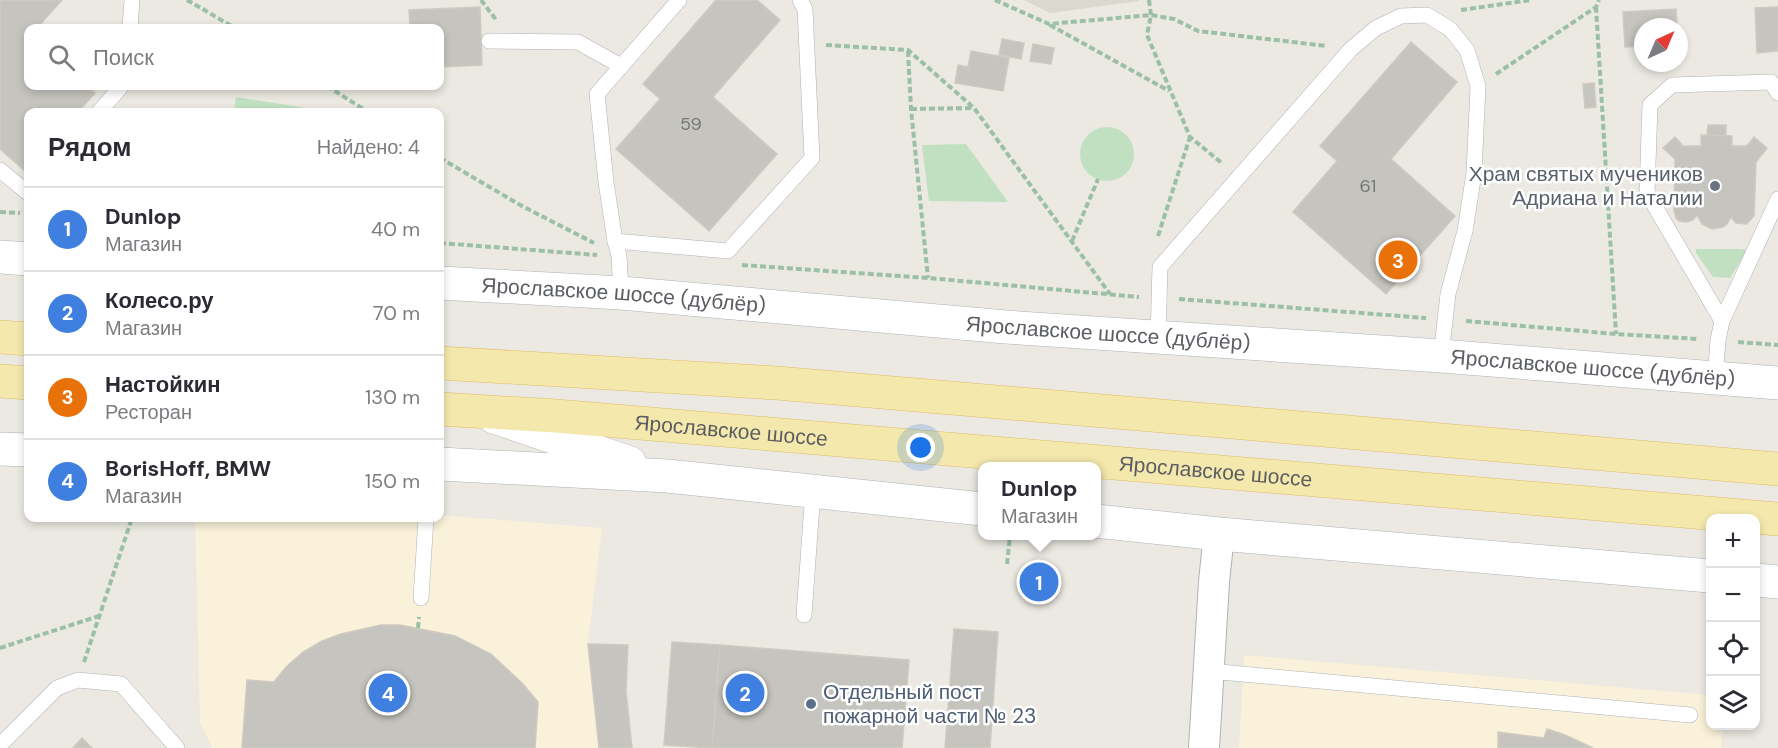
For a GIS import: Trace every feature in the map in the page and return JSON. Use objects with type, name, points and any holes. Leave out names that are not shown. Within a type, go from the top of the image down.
[{"type":"main road","points":[[0,337],[24,339]]},
{"type":"main road","points":[[444,363],[777,383],[1778,469]]},
{"type":"main road","points":[[0,381],[24,383]]},
{"type":"main road","name":"Ярославское шоссе","points":[[444,409],[556,416],[1778,519]]},
{"type":"street","points":[[0,257],[24,259]]},
{"type":"street","name":"Ярославское шоссе (дублёр)","points":[[444,283],[621,294],[1006,327],[1441,356],[1778,383]]},
{"type":"street","points":[[478,411],[667,476]]},
{"type":"street","points":[[0,449],[24,450]]},
{"type":"street","points":[[444,464],[667,476],[978,509]]},
{"type":"street","points":[[1101,522],[1219,534],[1706,576]]},
{"type":"street","points":[[1204,748],[1219,534]]},
{"type":"street","points":[[1760,580],[1778,582]]},
{"type":"lane","points":[[130,24],[132,0]]},
{"type":"lane","points":[[621,294],[620,256],[615,240],[606,182],[597,94],[679,0]]},
{"type":"lane","points":[[615,240],[729,251],[813,158],[805,9],[800,0]]},
{"type":"lane","points":[[1158,337],[1160,267],[1351,49],[1376,28],[1401,16],[1427,15],[1450,29],[1467,50],[1478,86],[1474,173],[1465,231],[1448,294],[1441,356]]},
{"type":"lane","points":[[489,41],[578,42],[621,66]]},
{"type":"lane","points":[[1722,321],[1647,194],[1650,105],[1672,85],[1771,81],[1778,93]]},
{"type":"lane","points":[[102,108],[118,90]]},
{"type":"lane","points":[[0,170],[24,190]]},
{"type":"lane","points":[[1715,378],[1722,321],[1778,199]]},
{"type":"lane","points":[[804,615],[813,491]]},
{"type":"lane","points":[[421,598],[426,522]]},
{"type":"lane","points":[[1209,671],[1690,715]]},
{"type":"lane","points":[[0,745],[57,688],[78,680],[122,684],[177,748]]},
{"type":"path","points":[[187,0],[228,24]]},
{"type":"path","points":[[995,0],[1049,24],[1170,92]]},
{"type":"path","points":[[1149,0],[1151,15],[1147,35],[1190,137],[1239,177]]},
{"type":"path","points":[[1427,15],[1531,0]]},
{"type":"path","points":[[1599,0],[1596,7],[1616,334]]},
{"type":"path","points":[[1478,86],[1596,7]]},
{"type":"path","points":[[1049,24],[1151,15],[1174,20],[1198,31],[1351,49]]},
{"type":"path","points":[[806,44],[908,50],[974,108],[1110,294]]},
{"type":"path","points":[[908,50],[911,109],[928,278]]},
{"type":"path","points":[[333,90],[362,108]]},
{"type":"path","points":[[911,109],[974,108]]},
{"type":"path","points":[[1155,243],[1190,137]]},
{"type":"path","points":[[444,160],[522,206],[620,256]]},
{"type":"path","points":[[1072,241],[1098,179]]},
{"type":"path","points":[[0,212],[24,214]]},
{"type":"path","points":[[444,243],[620,256]]},
{"type":"path","points":[[738,265],[1778,345]]},
{"type":"path","points":[[78,680],[131,522]]},
{"type":"path","points":[[1007,564],[1010,540]]},
{"type":"path","points":[[0,648],[99,616]]},
{"type":"shaded area","points":[[1024,0],[1138,0],[1139,1],[1050,13]]},
{"type":"shaded area","points":[[444,515],[602,528],[588,644],[599,748],[212,748],[200,722],[195,522],[444,522]]},
{"type":"shaded area","points":[[1244,655],[1706,695],[1706,730],[1723,730],[1721,748],[1239,748]]},
{"type":"green space","points":[[236,97],[306,108],[235,108]]},
{"type":"green space","points":[[1107,127],[1117,129],[1126,135],[1132,144],[1134,154],[1132,164],[1126,173],[1117,179],[1107,181],[1097,179],[1088,173],[1082,164],[1080,154],[1082,144],[1088,135],[1097,129]]},
{"type":"green space","points":[[966,144],[1008,202],[929,201],[922,145]]},
{"type":"green space","points":[[1696,249],[1745,249],[1746,252],[1730,278],[1713,277],[1696,253]]},
{"type":"building","points":[[0,0],[62,0],[41,24],[24,24],[24,90],[91,90],[95,93],[82,108],[24,108],[24,170],[0,149]]},
{"type":"building","points":[[716,0],[757,0],[780,20],[713,97],[777,154],[709,231],[616,149],[660,99],[643,84]]},
{"type":"building","points":[[480,7],[482,65],[444,67],[444,24],[410,24],[409,10]]},
{"type":"building","points":[[1778,7],[1778,51],[1757,53],[1755,8]]},
{"type":"building","points":[[1676,9],[1676,18],[1634,18],[1634,46],[1625,47],[1623,12]]},
{"type":"building","points":[[1002,39],[1024,43],[1021,59],[999,55]]},
{"type":"building","points":[[1411,42],[1457,82],[1391,159],[1455,216],[1386,294],[1293,212],[1337,161],[1320,146]]},
{"type":"building","points":[[1033,44],[1054,48],[1051,64],[1030,61]]},
{"type":"building","points":[[971,51],[1009,58],[1003,91],[955,83],[958,65],[968,67]]},
{"type":"building","points":[[1594,83],[1596,107],[1585,108],[1583,84]]},
{"type":"building","points":[[1708,125],[1726,125],[1726,136],[1707,135]]},
{"type":"building","name":"Храм святых мучеников Адриана и Наталии","points":[[1701,135],[1732,136],[1732,146],[1747,146],[1754,137],[1767,148],[1756,162],[1754,216],[1747,224],[1736,223],[1731,217],[1723,227],[1712,229],[1702,224],[1697,215],[1693,220],[1686,222],[1676,218],[1674,211],[1675,159],[1663,148],[1675,137],[1683,146],[1701,146]]},
{"type":"building","points":[[381,625],[400,625],[455,636],[491,654],[523,684],[538,702],[535,748],[242,748],[247,680],[274,682],[303,652],[322,641]]},
{"type":"building","points":[[954,629],[998,632],[990,748],[945,748]]},
{"type":"building","points":[[672,642],[720,645],[712,748],[664,745]]},
{"type":"building","points":[[588,644],[628,645],[626,691],[632,748],[599,748]]},
{"type":"building","name":"Отдельный пост пожарной части № 23","points":[[720,645],[909,660],[902,748],[712,748]]},
{"type":"building","points":[[1547,729],[1593,748],[1498,748],[1498,732],[1544,738]]},
{"type":"building","points":[[82,738],[92,748],[73,748]]},
{"type":"place","name":"Храм святых мучеников Адриана и Наталии","points":[[1715,186]]},
{"type":"place","name":"Настойкин","points":[[1398,260]]},
{"type":"place","name":"Dunlop","points":[[1039,582]]},
{"type":"place","name":"BorisHoff, BMW","points":[[388,693]]},
{"type":"place","name":"Колесо.ру","points":[[745,693]]},
{"type":"place","name":"Отдельный пост пожарной части № 23","points":[[811,704]]}]
